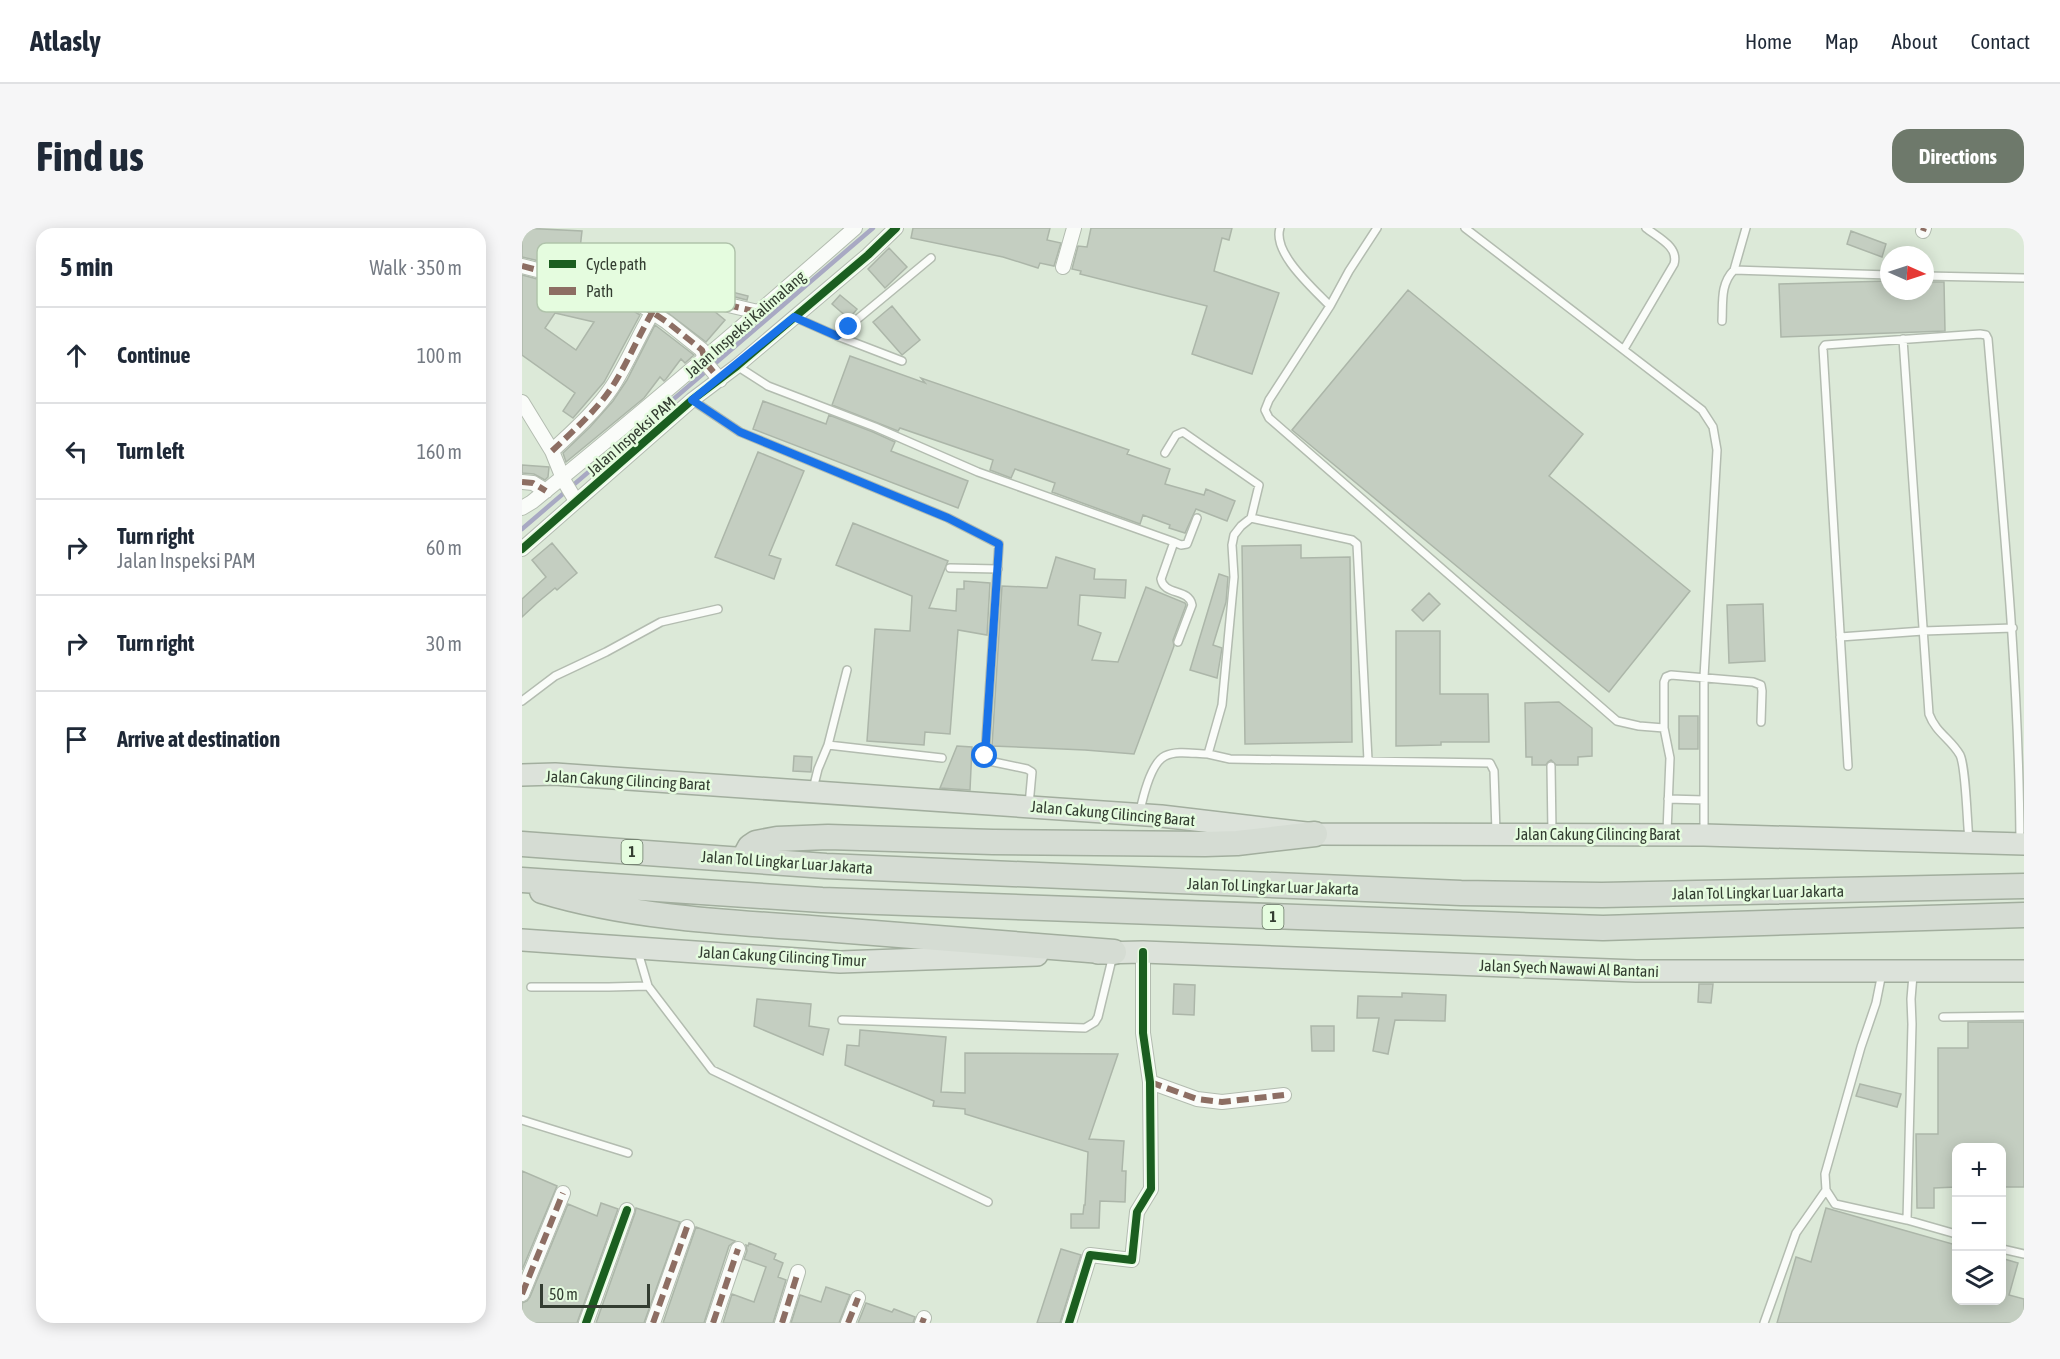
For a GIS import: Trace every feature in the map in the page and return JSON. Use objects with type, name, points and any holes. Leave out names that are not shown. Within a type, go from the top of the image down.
[{"type":"highway","name":"Jalan Cakung Cilincing Barat","points":[[522,775],[555,774],[1029,805],[1139,814],[1315,834],[1704,835]]},
{"type":"highway","points":[[743,860],[750,847],[756,843],[777,839],[828,837],[1204,844],[1237,843],[1315,834]]},
{"type":"highway","points":[[1704,835],[2022,844]]},
{"type":"highway","name":"Jalan Tol Lingkar Luar Jakarta","points":[[522,844],[873,868],[1461,893],[1602,895],[2024,886]]},
{"type":"highway","name":"Jalan Tol Lingkar Luar Jakarta","points":[[522,880],[822,900],[1603,928],[2024,915]]},
{"type":"highway","points":[[522,886],[573,901],[675,916],[1114,952]]},
{"type":"highway","name":"Jalan Cakung Cilincing Timur","points":[[522,940],[840,962],[1114,952]]},
{"type":"highway","name":"Jalan Syech Nawawi Al Bantani","points":[[1114,952],[1636,971],[2024,971]]},
{"type":"street","name":"Jalan Inspeksi Kalimalang","points":[[522,508],[563,479],[706,361],[758,312],[855,228]]},
{"type":"street","name":"Jalan Inspeksi PAM","points":[[522,549],[574,499],[692,400],[737,366],[868,255],[896,228]]},
{"type":"street","points":[[1063,267],[1074,228]]},
{"type":"street","points":[[522,266],[537,270]]},
{"type":"street","points":[[735,307],[758,312]]},
{"type":"street","points":[[552,451],[584,421],[608,393],[630,357],[651,312],[702,350],[706,361],[719,379]]},
{"type":"street","points":[[522,402],[552,451],[574,499]]},
{"type":"street","points":[[522,482],[533,483],[546,491]]},
{"type":"street","points":[[1069,1323],[1090,1255],[1132,1260],[1137,1212],[1151,1189],[1150,1082],[1143,1033],[1143,952]]},
{"type":"street","points":[[1150,1082],[1197,1100],[1222,1102],[1284,1095]]},
{"type":"street","points":[[522,1294],[563,1192]]},
{"type":"street","points":[[586,1323],[627,1210]]},
{"type":"street","points":[[653,1323],[687,1227]]},
{"type":"street","points":[[713,1323],[738,1249]]},
{"type":"street","points":[[782,1323],[798,1272]]},
{"type":"street","points":[[848,1323],[858,1298]]},
{"type":"lane","points":[[1280,228],[1282,250],[1298,272],[1330,306]]},
{"type":"lane","points":[[1377,228],[1269,400],[1265,410],[1269,418],[1617,721],[1664,728]]},
{"type":"lane","points":[[1465,228],[1702,410],[1713,427],[1717,450],[1704,677],[1704,835]]},
{"type":"lane","points":[[1624,349],[1674,264],[1676,256],[1673,250],[1646,228]]},
{"type":"lane","points":[[1722,321],[1725,280],[1734,270],[1746,228]]},
{"type":"lane","points":[[837,336],[882,301],[931,258]]},
{"type":"lane","points":[[1734,270],[1880,275]]},
{"type":"lane","points":[[1934,276],[2024,278]]},
{"type":"lane","points":[[794,317],[902,361]]},
{"type":"lane","points":[[1848,766],[1822,348],[1825,345],[1980,333],[1986,335],[1988,339],[2013,628],[2022,844]]},
{"type":"lane","points":[[1903,339],[1929,714],[1934,726],[1962,761],[1969,842]]},
{"type":"lane","points":[[737,366],[768,386],[875,427],[978,472],[1181,545],[1187,544],[1197,518]]},
{"type":"lane","points":[[692,400],[740,432],[948,518],[997,542],[1000,546],[985,756],[989,761],[1032,772],[1029,805]]},
{"type":"lane","points":[[1165,453],[1176,435],[1183,432],[1257,483],[1259,487],[1251,518],[1234,535],[1232,545],[1234,577],[1222,705],[1208,754]]},
{"type":"lane","points":[[1251,518],[1352,540],[1358,544],[1368,760]]},
{"type":"lane","points":[[1174,542],[1161,579],[1162,584],[1165,588],[1187,596],[1192,605],[1178,642]]},
{"type":"lane","points":[[950,568],[998,569]]},
{"type":"lane","points":[[522,701],[555,676],[661,622],[718,609]]},
{"type":"lane","points":[[1840,637],[2013,628]]},
{"type":"lane","points":[[812,791],[828,746],[847,670]]},
{"type":"lane","points":[[1666,835],[1670,758],[1664,728],[1664,682],[1666,677],[1671,675],[1704,677],[1754,682],[1761,685],[1761,722]]},
{"type":"lane","points":[[828,746],[942,758]]},
{"type":"lane","points":[[1139,814],[1146,787],[1158,761],[1164,756],[1175,753],[1208,754],[1230,759],[1490,763],[1494,771],[1496,834]]},
{"type":"lane","points":[[1551,766],[1552,834]]},
{"type":"lane","points":[[1668,799],[1704,800]]},
{"type":"lane","points":[[636,947],[648,986],[712,1070],[988,1202]]},
{"type":"lane","points":[[842,1020],[1085,1028],[1095,1022],[1098,1017],[1114,952]]},
{"type":"lane","points":[[1882,972],[1876,1003],[1825,1174],[1826,1190],[1835,1204],[1952,1233]]},
{"type":"lane","points":[[1907,1220],[1913,972]]},
{"type":"lane","points":[[531,987],[648,986]]},
{"type":"lane","points":[[1943,1017],[2024,1016]]},
{"type":"lane","points":[[522,1120],[628,1153]]},
{"type":"lane","points":[[1764,1323],[1796,1233],[1826,1190]]},
{"type":"lane","points":[[2006,1250],[2024,1254]]},
{"type":"building","points":[[522,228],[582,231],[581,243],[537,243],[537,260],[522,257]]},
{"type":"building","points":[[913,228],[1050,228],[1047,240],[1061,243],[1054,266],[1040,263],[1038,268],[1003,257],[911,238]]},
{"type":"building","points":[[1091,228],[1232,228],[1229,240],[1222,238],[1214,271],[1279,293],[1252,374],[1192,354],[1207,306],[1080,274],[1081,271],[1072,269],[1078,246],[1087,247]]},
{"type":"building","points":[[1851,231],[1886,244],[1880,246],[1880,256],[1847,244]]},
{"type":"building","points":[[889,248],[907,267],[885,288],[868,269]]},
{"type":"building","points":[[522,275],[537,279],[537,312],[635,312],[640,315],[604,382],[573,418],[563,411],[575,393],[522,355]],"holes":[[[555,313],[594,322],[576,350],[545,328]]]},
{"type":"building","points":[[1880,281],[1880,300],[1934,300],[1934,282],[1944,282],[1945,331],[1781,337],[1779,284]]},
{"type":"building","points":[[1408,290],[1583,434],[1549,476],[1690,591],[1609,692],[1292,430]]},
{"type":"building","points":[[735,293],[748,296],[747,300],[735,297]]},
{"type":"building","points":[[840,295],[857,309],[849,319],[832,304]]},
{"type":"building","points":[[892,306],[920,340],[902,355],[873,322]]},
{"type":"building","points":[[667,312],[715,312],[725,320],[706,342]]},
{"type":"building","points":[[655,325],[694,355],[685,363],[681,359],[664,381],[660,377],[644,398],[566,462],[563,453],[613,401],[627,380]]},
{"type":"building","points":[[850,356],[925,383],[921,378],[1129,450],[1127,454],[1170,469],[1165,484],[1204,495],[1206,489],[1235,501],[1227,521],[1196,509],[1185,533],[1143,515],[1140,524],[1052,492],[1055,483],[1015,469],[1011,478],[990,470],[993,460],[900,428],[898,431],[832,405]]},
{"type":"building","points":[[763,401],[826,424],[829,415],[873,432],[895,442],[891,451],[968,481],[958,508],[753,429]]},
{"type":"building","points":[[758,452],[804,471],[769,555],[781,559],[774,579],[715,557]]},
{"type":"building","points":[[522,465],[549,467],[548,477],[545,480],[534,474],[522,473]]},
{"type":"building","points":[[853,523],[948,561],[929,608],[956,611],[957,589],[964,589],[964,581],[990,583],[987,635],[958,630],[950,734],[925,732],[924,745],[867,741],[875,629],[910,631],[912,596],[836,565]]},
{"type":"building","points":[[552,543],[577,573],[557,590],[555,588],[522,617],[522,599],[546,577],[532,560]]},
{"type":"building","points":[[1301,545],[1301,558],[1350,557],[1352,742],[1245,744],[1242,546]]},
{"type":"building","points":[[1056,557],[1095,569],[1094,579],[1126,580],[1125,598],[1080,595],[1078,625],[1101,633],[1092,660],[1118,662],[1146,587],[1186,605],[1173,640],[1174,646],[1134,754],[992,746],[1002,586],[1047,588]]},
{"type":"building","points":[[1219,574],[1228,577],[1226,602],[1213,645],[1222,648],[1217,678],[1190,670]]},
{"type":"building","points":[[1429,593],[1440,604],[1423,621],[1412,610]]},
{"type":"building","points":[[1763,604],[1765,661],[1729,663],[1727,605]]},
{"type":"building","points":[[1396,631],[1440,631],[1440,694],[1488,694],[1489,742],[1441,742],[1441,745],[1396,746]]},
{"type":"building","points":[[1559,702],[1592,728],[1592,756],[1578,757],[1578,765],[1556,765],[1551,760],[1546,765],[1532,765],[1532,757],[1526,757],[1525,703]]},
{"type":"building","points":[[1679,716],[1698,716],[1698,749],[1679,749]]},
{"type":"building","points":[[957,746],[972,747],[970,790],[940,788]]},
{"type":"building","points":[[794,756],[812,757],[811,772],[793,771]]},
{"type":"building","points":[[1174,984],[1195,985],[1194,1015],[1173,1014]]},
{"type":"building","points":[[1699,984],[1713,984],[1711,1003],[1698,1002]]},
{"type":"building","points":[[1402,993],[1446,995],[1445,1021],[1395,1020],[1388,1054],[1373,1051],[1379,1018],[1357,1018],[1358,996],[1402,997]]},
{"type":"building","points":[[757,999],[811,1004],[809,1026],[829,1029],[823,1055],[754,1026]]},
{"type":"building","points":[[1968,1022],[2024,1022],[2024,1187],[2006,1187],[2006,1143],[1952,1143],[1952,1187],[1934,1188],[1934,1208],[1917,1208],[1916,1134],[1938,1134],[1938,1048],[1968,1048]]},
{"type":"building","points":[[1311,1026],[1334,1026],[1334,1051],[1312,1051]]},
{"type":"building","points":[[860,1030],[946,1037],[941,1092],[965,1093],[965,1053],[1118,1054],[1089,1139],[1124,1141],[1122,1171],[1126,1171],[1125,1202],[1100,1201],[1099,1228],[1071,1228],[1071,1214],[1083,1214],[1088,1152],[965,1114],[965,1109],[933,1106],[934,1101],[845,1065],[847,1045],[859,1046]]},
{"type":"building","points":[[1860,1084],[1901,1094],[1897,1107],[1856,1096]]},
{"type":"building","points":[[522,1171],[557,1186],[522,1270]]},
{"type":"building","points":[[601,1203],[618,1209],[577,1323],[522,1323],[522,1303],[530,1297],[568,1204],[597,1216]]},
{"type":"building","points":[[636,1208],[680,1222],[644,1323],[596,1323],[635,1213]]},
{"type":"building","points":[[1826,1208],[1952,1244],[1952,1305],[2006,1305],[2006,1259],[2018,1263],[2009,1295],[2024,1299],[2024,1323],[1777,1323],[1796,1257],[1811,1262]]},
{"type":"building","points":[[696,1227],[735,1241],[729,1246],[704,1323],[663,1323]]},
{"type":"building","points":[[749,1243],[776,1254],[774,1259],[783,1263],[778,1277],[786,1280],[773,1323],[723,1323],[732,1294],[754,1302],[766,1267],[744,1259],[747,1251],[746,1245],[748,1246]]},
{"type":"building","points":[[1061,1249],[1081,1255],[1060,1323],[1037,1323]]},
{"type":"building","points":[[826,1287],[850,1295],[839,1323],[791,1323],[800,1295],[821,1302]]},
{"type":"building","points":[[866,1303],[892,1312],[894,1309],[915,1317],[913,1323],[858,1323]]},
{"type":"waterway","points":[[522,529],[873,228]]},
{"type":"marked path","points":[[522,266],[537,270]]},
{"type":"marked path","points":[[735,307],[758,312]]},
{"type":"marked path","points":[[652,312],[702,350],[706,363],[720,380]]},
{"type":"marked path","points":[[552,451],[592,413],[606,396],[652,312]]},
{"type":"marked path","points":[[522,482],[533,483],[546,491]]},
{"type":"marked path","points":[[1150,1082],[1197,1099],[1222,1102],[1284,1095]]},
{"type":"marked path","points":[[522,1294],[563,1193]]},
{"type":"marked path","points":[[653,1323],[687,1227]]},
{"type":"marked path","points":[[713,1323],[738,1249]]},
{"type":"marked path","points":[[782,1323],[798,1272]]},
{"type":"marked path","points":[[848,1323],[858,1298]]},
{"type":"marked path","points":[[922,1323],[924,1318]]},
{"type":"cycle path","points":[[522,549],[692,400],[737,366],[868,255],[896,228]]},
{"type":"cycle path","points":[[1069,1323],[1090,1255],[1132,1260],[1137,1212],[1151,1189],[1150,1082],[1143,1033],[1143,952]]},
{"type":"cycle path","points":[[586,1323],[627,1210]]},
{"type":"route","points":[[849,327],[837,336],[794,317],[737,366],[692,400],[740,432],[948,518],[999,544],[985,756]]}]
